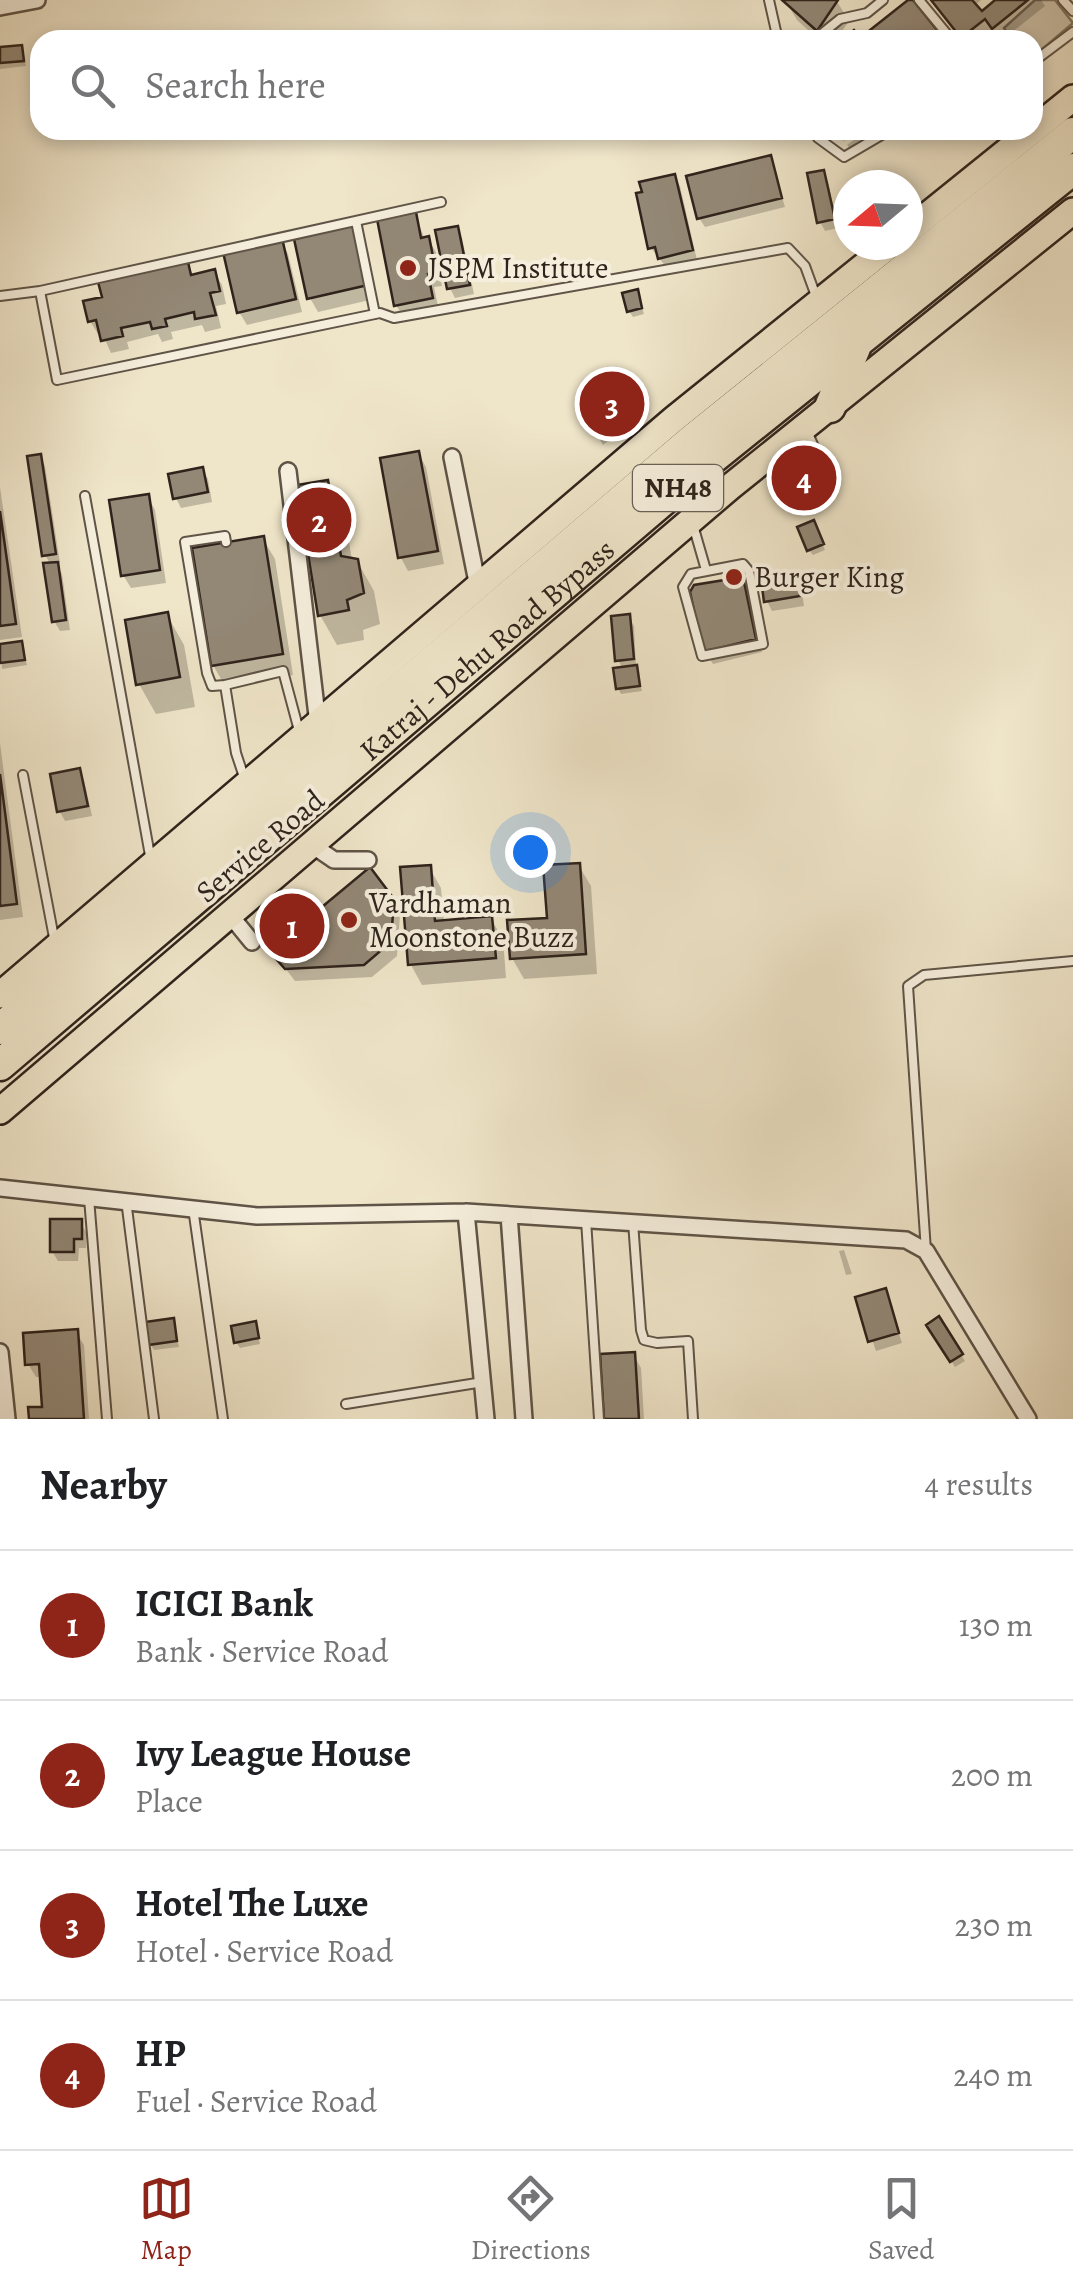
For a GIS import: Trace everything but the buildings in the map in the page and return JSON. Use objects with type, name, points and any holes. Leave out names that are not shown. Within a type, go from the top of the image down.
[{"type":"highway","name":"Katraj - Dehu Road Bypass","points":[[0,1029],[692,440],[1025,140]]},
{"type":"highway","name":"Katraj - Dehu Road Bypass","points":[[0,1066],[709,462],[1073,169]]},
{"type":"highway","points":[[830,408],[857,346]]},
{"type":"main road","points":[[1051,117],[1073,98]]},
{"type":"main road","points":[[923,218],[1016,140]]},
{"type":"main road","name":"Service Road","points":[[0,1112],[691,521],[1073,211]]},
{"type":"main road","name":"Service Road","points":[[2,989],[56,948],[674,419],[871,260]]},
{"type":"street","points":[[8,4],[37,0]]},
{"type":"street","points":[[452,457],[478,587]]},
{"type":"street","points":[[288,471],[312,728]]},
{"type":"street","points":[[312,844],[334,860],[368,860]]},
{"type":"street","points":[[230,915],[252,942]]},
{"type":"street","points":[[0,1188],[257,1216],[466,1212],[906,1240],[926,1252],[1028,1419]]},
{"type":"street","points":[[466,1212],[486,1419]]},
{"type":"street","points":[[509,1215],[524,1419]]},
{"type":"street","points":[[0,1352],[7,1419]]},
{"type":"lane","points":[[769,0],[776,30]]},
{"type":"lane","points":[[826,30],[840,19],[867,13],[883,0]]},
{"type":"lane","points":[[919,0],[944,30]]},
{"type":"lane","points":[[1063,0],[1073,11]]},
{"type":"lane","points":[[1043,54],[1073,32]]},
{"type":"lane","points":[[821,140],[844,157],[875,140]]},
{"type":"lane","points":[[0,296],[40,292],[441,202]]},
{"type":"lane","points":[[356,221],[375,314]]},
{"type":"lane","points":[[40,292],[56,380],[375,314],[394,318],[788,248],[805,266],[818,303]]},
{"type":"lane","points":[[775,452],[806,499],[826,490],[826,474],[805,428]]},
{"type":"lane","points":[[85,496],[152,866]]},
{"type":"lane","points":[[691,521],[706,570]]},
{"type":"lane","points":[[226,542],[225,536],[185,542],[212,686],[283,670],[298,727],[312,728]]},
{"type":"lane","points":[[746,566],[762,646],[707,657],[698,652],[683,587],[691,574],[706,570],[746,566]]},
{"type":"lane","points":[[225,684],[236,753],[247,784]]},
{"type":"lane","points":[[23,775],[56,948]]},
{"type":"lane","points":[[926,1252],[908,986],[924,975],[1073,961]]},
{"type":"lane","points":[[89,1198],[107,1419]]},
{"type":"lane","points":[[126,1200],[154,1419]]},
{"type":"lane","points":[[193,1208],[222,1419]]},
{"type":"lane","points":[[586,1220],[599,1419]]},
{"type":"lane","points":[[633,1222],[644,1340],[688,1341],[693,1419]]},
{"type":"lane","points":[[346,1404],[483,1382]]},
{"type":"shaded area","points":[[1035,0],[1055,0],[1073,23],[1043,48],[1043,30],[1004,28]]},
{"type":"place","name":"JSPM Institute","points":[[408,268]]},
{"type":"place","name":"Hotel The Luxe","points":[[612,404]]},
{"type":"place","name":"HP","points":[[804,478]]},
{"type":"place","name":"Ivy League House","points":[[319,520]]},
{"type":"place","name":"Burger King","points":[[734,577]]},
{"type":"place","name":"Vardhaman Moonstone Buzz","points":[[349,920]]},
{"type":"place","name":"ICICI Bank","points":[[292,926]]}]
